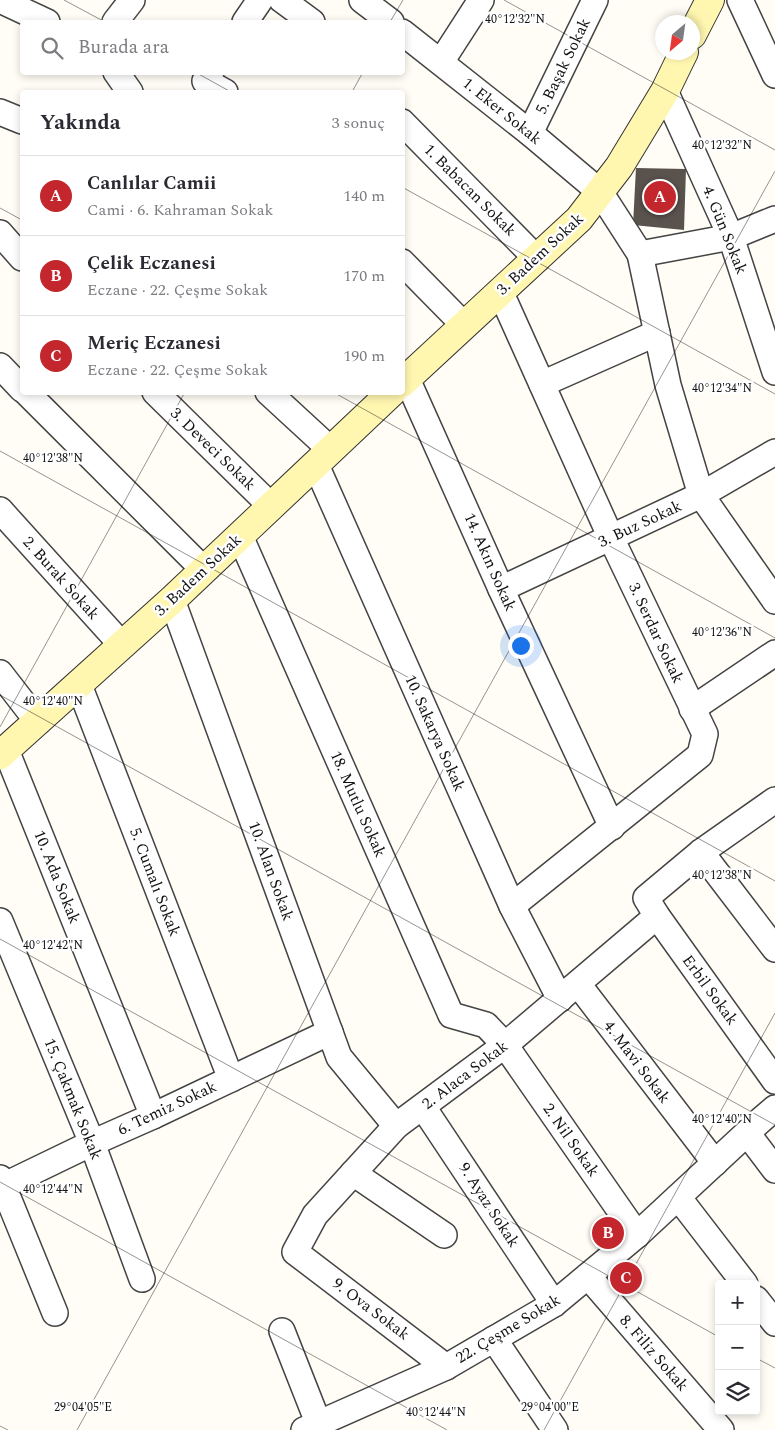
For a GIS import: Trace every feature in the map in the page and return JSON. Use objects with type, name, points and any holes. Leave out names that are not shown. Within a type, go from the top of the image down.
[{"type":"street","points":[[0,0],[43,20]]},
{"type":"street","points":[[117,20],[132,0]]},
{"type":"street","points":[[246,20],[260,0]]},
{"type":"street","points":[[282,0],[312,14]]},
{"type":"street","points":[[441,62],[481,0]]},
{"type":"street","name":"5. Başak Sokak","points":[[530,133],[595,0]]},
{"type":"street","points":[[700,19],[710,0]]},
{"type":"street","points":[[740,0],[775,75]]},
{"type":"street","points":[[368,2],[389,20]]},
{"type":"street","name":"1. Eker Sokak","points":[[405,34],[530,133],[600,192],[640,254]]},
{"type":"street","name":"3. Badem Sokak","points":[[405,378],[579,220],[620,167],[664,92],[680,60]]},
{"type":"street","points":[[118,75],[129,90]]},
{"type":"street","name":"4. Gün Sokak","points":[[664,92],[731,237],[773,356]]},
{"type":"street","points":[[0,112],[20,120]]},
{"type":"street","name":"1. Babacan Sokak","points":[[405,125],[537,258]]},
{"type":"street","points":[[775,219],[731,237],[640,254],[668,385],[701,495],[775,601]]},
{"type":"street","points":[[0,233],[20,256]]},
{"type":"street","points":[[405,265],[464,325]]},
{"type":"street","name":"3. Serdar Sokak","points":[[500,292],[611,538],[705,734],[700,755],[512,906]]},
{"type":"street","points":[[542,384],[657,333]]},
{"type":"street","points":[[0,366],[20,387]]},
{"type":"street","name":"14. Akın Sokak","points":[[405,390],[501,589],[612,827]]},
{"type":"street","points":[[29,395],[204,570]]},
{"type":"street","name":"3. Deveci Sokak","points":[[158,395],[271,506]]},
{"type":"street","points":[[271,395],[324,457]]},
{"type":"street","name":"3. Badem Sokak","points":[[3,752],[172,600],[388,395]]},
{"type":"street","name":"3. Buz Sokak","points":[[501,589],[701,495],[775,452]]},
{"type":"street","name":"10. Sakarya Sokak","points":[[324,457],[512,906],[569,992]]},
{"type":"street","name":"2. Burak Sokak","points":[[0,510],[122,645]]},
{"type":"street","name":"18. Mutlu Sokak","points":[[240,536],[451,1015],[486,1025],[505,1045]]},
{"type":"street","name":"10. Alan Sokak","points":[[172,600],[339,1057],[396,1126]]},
{"type":"street","points":[[692,708],[775,653]]},
{"type":"street","points":[[0,674],[38,722]]},
{"type":"street","name":"5. Cumalı Sokak","points":[[79,685],[230,1079]]},
{"type":"street","name":"10. Ada Sokak","points":[[3,752],[153,1116]]},
{"type":"street","name":"2. Alaca Sokak","points":[[295,1252],[315,1215],[396,1126],[505,1045],[569,992],[652,907],[701,852],[775,800]]},
{"type":"street","points":[[701,852],[775,949]]},
{"type":"street","name":"Erbil Sokak","points":[[652,907],[775,1081]]},
{"type":"street","name":"15. Çakmak Sokak","points":[[0,921],[92,1142],[142,1279]]},
{"type":"street","name":"4. Mavi Sokak","points":[[569,992],[715,1163]]},
{"type":"street","name":"6. Temiz Sokak","points":[[2,1182],[153,1116],[330,1032]]},
{"type":"street","name":"2. Nil Sokak","points":[[505,1045],[637,1236]]},
{"type":"street","name":"9. Ayaz Sokak","points":[[423,1107],[554,1304]]},
{"type":"street","name":"22. Çeşme Sokak","points":[[314,1428],[446,1367],[554,1304],[637,1236],[775,1108]]},
{"type":"street","points":[[747,1133],[775,1170]]},
{"type":"street","points":[[353,1173],[444,1235]]},
{"type":"street","points":[[2,1182],[55,1313]]},
{"type":"street","points":[[678,1197],[742,1280]]},
{"type":"street","name":"9. Ova Sokak","points":[[295,1252],[446,1367]]},
{"type":"street","name":"8. Filiz Sokak","points":[[588,1276],[721,1430]]},
{"type":"street","points":[[760,1304],[775,1323]]},
{"type":"street","points":[[282,1331],[314,1428]]},
{"type":"street","points":[[494,1339],[556,1430]]},
{"type":"building","points":[[636,168],[686,169],[684,230],[633,225]]},
{"type":"place","name":"Canlılar Camii","points":[[660,197]]},
{"type":"place","name":"Çelik Eczanesi","points":[[608,1233]]},
{"type":"place","name":"Meriç Eczanesi","points":[[626,1278]]}]
